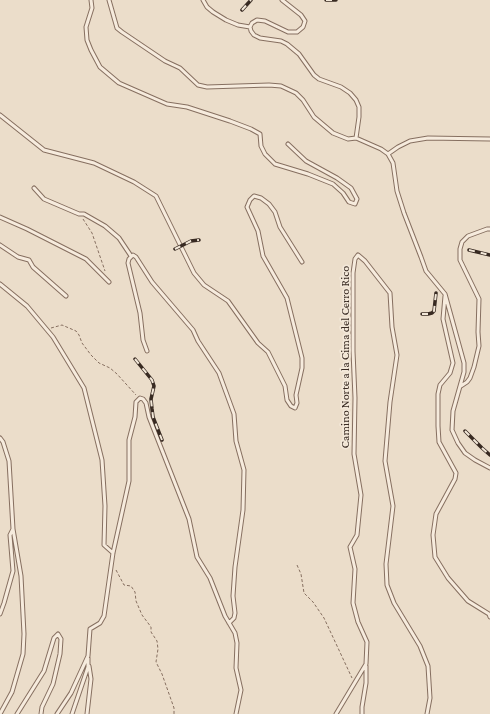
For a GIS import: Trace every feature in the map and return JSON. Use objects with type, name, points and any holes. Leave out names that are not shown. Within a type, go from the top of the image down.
[{"type":"lane","points":[[91,0],[92,8],[86,27],[87,40],[100,67],[119,84],[167,104],[187,107],[251,129],[260,134],[261,146],[265,154],[275,164],[308,174],[333,184],[349,202],[355,204],[357,199],[351,188],[306,160],[288,144]]},
{"type":"lane","points":[[109,0],[117,28],[165,61],[180,68],[198,85],[281,86],[296,93],[303,100],[314,117],[333,133],[348,139],[356,138],[381,149],[388,154],[393,163],[397,191],[420,257],[426,271],[445,294],[464,363],[461,386],[453,411],[452,430],[465,453],[490,468]]},
{"type":"lane","points":[[203,0],[207,7],[219,16],[238,25],[250,27]]},
{"type":"lane","points":[[250,27],[252,23],[257,20],[265,21],[288,32],[297,32],[304,27],[305,21],[301,15],[282,0]]},
{"type":"lane","points":[[250,27],[251,32],[260,38],[281,41],[287,44],[299,54],[314,75],[319,79],[341,87],[350,93],[356,100],[359,107],[356,138]]},
{"type":"lane","points":[[0,116],[44,150],[94,163],[134,182],[156,196],[194,273],[204,285],[228,301],[258,342],[268,352],[285,386],[287,400],[291,406],[295,408],[297,403],[296,395],[302,368],[302,358],[287,298],[263,256],[258,231],[247,207],[250,200],[254,196],[261,198],[269,204],[275,212],[280,227],[302,262]]},
{"type":"lane","points":[[388,154],[410,141],[428,138],[490,139]]},
{"type":"lane","points":[[34,188],[44,199],[79,214],[88,216],[105,226],[119,238],[131,256],[133,255],[136,257],[152,282],[192,330],[219,373],[234,414],[236,441],[244,470],[243,510],[235,567],[233,596],[235,613],[234,618],[229,623]]},
{"type":"lane","points":[[0,217],[86,259],[108,282]]},
{"type":"lane","points":[[461,386],[470,378],[479,346],[479,299],[460,260],[460,249],[462,242],[468,236],[490,229]]},
{"type":"lane","points":[[0,245],[18,257],[29,260],[33,267],[66,296]]},
{"type":"lane","name":"Camino Norte a la Cima del Cerro Rico","points":[[336,714],[366,664],[367,642],[358,622],[353,603],[355,569],[350,546],[357,535],[361,496],[354,454],[355,398],[353,351],[353,273],[355,259],[358,255],[365,261],[390,293],[392,327],[396,355],[385,461],[393,506],[386,564],[387,584],[394,602],[420,646],[428,666],[430,698],[427,714]]},
{"type":"lane","points":[[131,256],[128,262],[140,313],[143,340],[147,351]]},
{"type":"lane","points":[[0,284],[27,306],[54,336],[84,388],[102,460],[104,545],[113,553]]},
{"type":"lane","points":[[445,294],[443,318],[453,363],[450,372],[440,385],[438,394],[438,426],[439,442],[456,473],[436,514],[433,535],[435,557],[448,578],[468,601],[489,614],[490,617]]},
{"type":"lane","points":[[72,714],[88,667],[90,629],[100,623],[104,616],[111,563],[129,481],[129,440],[135,417],[136,402],[138,399],[143,399],[146,403],[149,417],[190,520],[197,557],[210,578],[225,616],[235,632],[237,643],[236,668],[241,690],[236,714]]},
{"type":"lane","points":[[0,438],[3,442],[9,461],[13,529],[21,576],[24,634],[23,654],[12,692],[0,714]]},
{"type":"lane","points":[[0,614],[13,571],[10,535],[13,529]]},
{"type":"lane","points":[[17,714],[44,671],[54,638],[58,634],[61,639],[60,654],[54,684],[42,707],[41,714]]},
{"type":"lane","points":[[57,714],[72,693],[88,656]]},
{"type":"lane","points":[[87,714],[91,679],[88,656]]},
{"type":"lane","points":[[362,714],[366,683],[366,664]]},
{"type":"path","points":[[79,214],[92,233],[108,282]]},
{"type":"path","points":[[48,330],[62,325],[76,331],[82,343],[98,363],[110,368],[117,374],[138,399]]},
{"type":"path","points":[[111,563],[118,572],[124,585],[131,586],[135,592],[136,601],[142,615],[157,641],[158,649],[156,662],[162,674],[174,708],[174,714]]},
{"type":"path","points":[[297,565],[301,574],[304,592],[324,618],[355,683]]},
{"type":"railway","points":[[242,10],[251,0]]},
{"type":"railway","points":[[326,0],[336,0]]},
{"type":"railway","points":[[175,249],[191,241],[199,240]]},
{"type":"railway","points":[[469,250],[490,255]]},
{"type":"railway","points":[[422,314],[428,314],[434,311],[436,293]]},
{"type":"railway","points":[[135,359],[152,380],[154,386],[151,399],[153,417],[162,440]]},
{"type":"railway","points":[[465,431],[490,455]]}]
